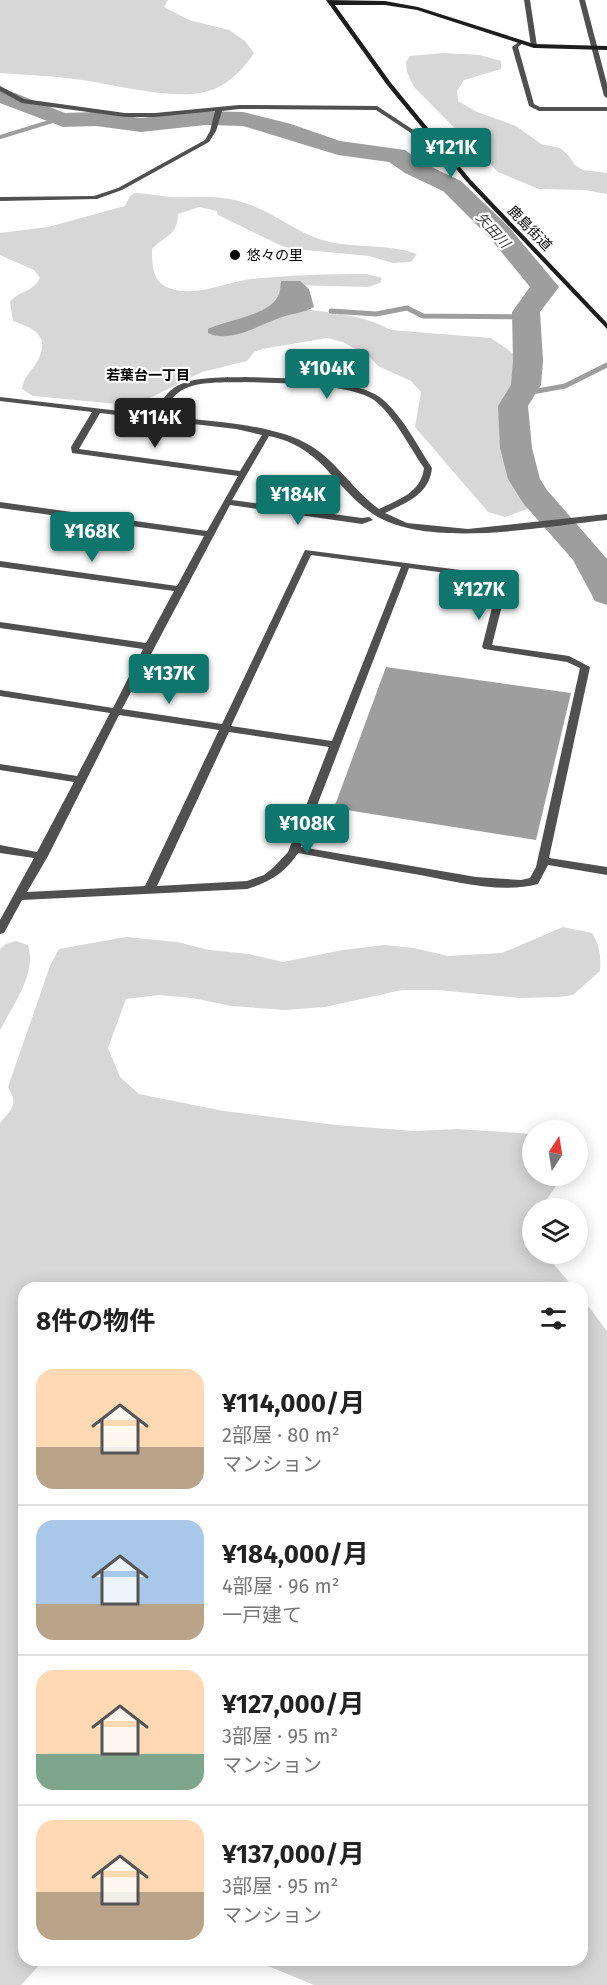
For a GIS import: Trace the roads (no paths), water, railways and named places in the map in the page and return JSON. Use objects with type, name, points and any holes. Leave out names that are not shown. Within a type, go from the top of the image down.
[{"type":"street","points":[[527,0],[534,46]]},
{"type":"street","points":[[582,0],[607,96]]},
{"type":"street","points":[[331,2],[385,3],[418,9],[534,46],[607,48]]},
{"type":"street","name":"鹿島街道","points":[[331,2],[389,84],[468,180],[607,327]]},
{"type":"street","points":[[520,43],[515,47],[531,105],[539,109],[607,110]]},
{"type":"street","points":[[0,88],[22,101],[125,116],[239,107],[377,108],[413,132],[435,139]]},
{"type":"street","points":[[0,199],[84,198],[108,194],[207,141],[212,136],[219,109]]},
{"type":"street","points":[[156,418],[178,388],[192,382],[211,379],[258,379],[350,389],[368,394],[386,409],[428,468],[428,478],[423,489],[378,513]]},
{"type":"street","points":[[0,399],[280,436],[307,447],[323,459],[361,500],[378,513],[405,525],[468,532],[607,517]]},
{"type":"street","points":[[97,411],[75,447],[75,451],[243,474]]},
{"type":"street","points":[[0,930],[42,856],[226,502],[267,433]]},
{"type":"street","points":[[226,502],[362,521],[369,520]]},
{"type":"street","points":[[0,505],[209,534]]},
{"type":"street","points":[[149,890],[227,729],[308,552],[504,578],[487,647],[569,658],[585,668],[538,876],[534,881],[511,884],[476,881],[294,849]]},
{"type":"street","points":[[0,564],[181,589]]},
{"type":"street","points":[[19,896],[247,885],[267,880],[283,867],[294,849],[406,565]]},
{"type":"street","points":[[0,625],[151,647]]},
{"type":"street","points":[[0,693],[334,745]]},
{"type":"street","points":[[0,767],[82,780]]},
{"type":"street","points":[[0,849],[42,856]]},
{"type":"street","points":[[543,861],[607,871]]},
{"type":"waterway","name":"矢田川","points":[[0,94],[19,104],[63,120],[96,119],[141,125],[205,118],[243,119],[283,129],[338,148],[396,155],[414,168],[452,186],[499,232],[545,287],[531,302],[526,312],[528,361],[526,385],[513,406],[516,448],[524,479],[535,496],[589,557],[607,594]]},
{"type":"waterway","points":[[0,137],[59,119]]},
{"type":"waterway","points":[[331,311],[376,314],[407,308],[423,316],[525,317]]},
{"type":"waterway","points":[[521,394],[565,386],[607,365]]},
{"type":"place","name":"悠々の里","points":[[235,255]]},
{"type":"district","name":"若葉台一丁目","points":[[148,375]]}]
